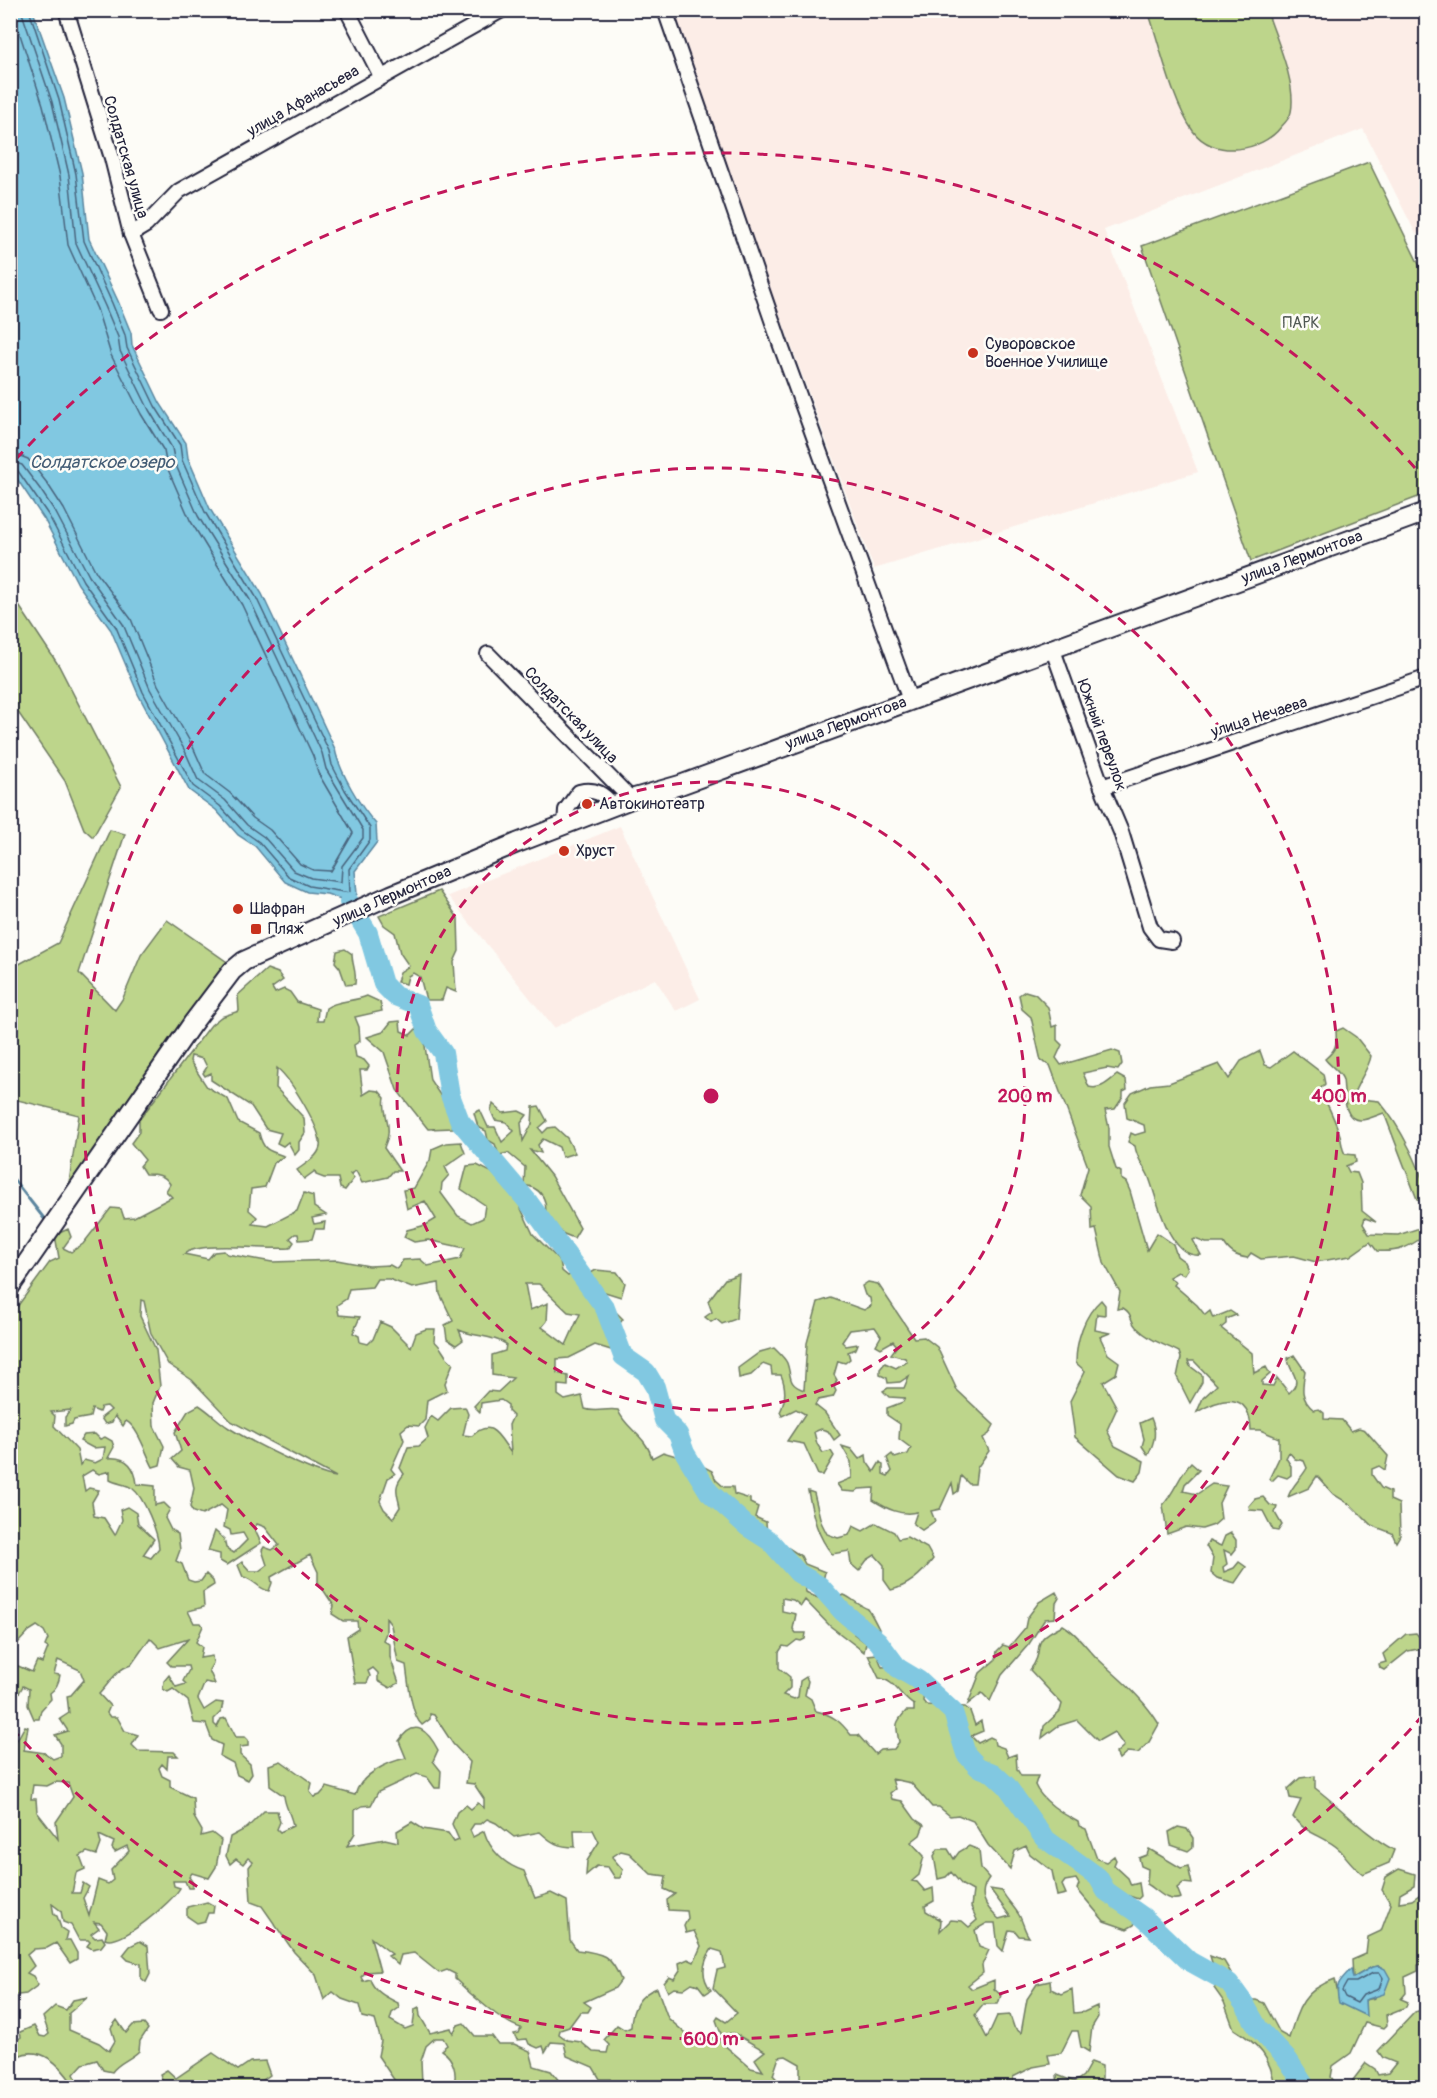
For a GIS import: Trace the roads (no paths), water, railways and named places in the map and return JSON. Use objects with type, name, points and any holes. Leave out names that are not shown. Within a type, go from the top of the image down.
[{"type":"main road","name":"улица Лермонтова","points":[[10,1287],[211,998],[232,971],[244,961],[270,947],[391,895],[565,825],[1053,650],[1426,512]]},
{"type":"street","name":"Солдатская улица","points":[[66,10],[112,158],[131,234],[161,309]]},
{"type":"street","points":[[347,10],[381,76]]},
{"type":"street","name":"улица Афанасьева","points":[[131,234],[146,225],[179,190],[502,10]]},
{"type":"street","points":[[665,10],[782,346],[910,700]]},
{"type":"street","name":"Южный переулок","points":[[1053,650],[1102,787],[1121,832],[1150,927],[1159,939],[1172,941]]},
{"type":"street","name":"Солдатская улица","points":[[488,654],[623,803]]},
{"type":"street","name":"улица Нечаева","points":[[1102,787],[1426,678]]},
{"type":"street","points":[[565,825],[566,810],[579,792],[590,789],[623,803]]},
{"type":"water","name":"Солдатское озеро","points":[[11,10],[33,11],[64,98],[82,173],[89,239],[131,333],[132,345],[160,403],[186,443],[188,458],[210,509],[262,594],[335,749],[346,778],[357,799],[376,824],[377,842],[355,871],[357,894],[349,902],[327,894],[307,892],[285,882],[255,846],[238,835],[216,810],[189,790],[138,694],[111,630],[78,584],[44,519],[11,470]]},
{"type":"water","points":[[1379,1966],[1385,1969],[1390,1978],[1384,1994],[1365,2000],[1366,2016],[1339,2003],[1337,1992],[1339,1984],[1351,1969],[1353,1978],[1372,1967]]},
{"type":"waterway","points":[[349,902],[368,933],[383,984],[395,996],[418,1005],[427,1031],[443,1053],[450,1095],[460,1121],[529,1203],[605,1308],[623,1356],[646,1372],[655,1387],[664,1420],[678,1434],[685,1453],[709,1492],[748,1527],[770,1541],[798,1573],[820,1586],[842,1611],[878,1641],[898,1668],[918,1680],[953,1712],[966,1754],[978,1767],[993,1773],[1007,1786],[1044,1838],[1098,1877],[1106,1891],[1143,1917],[1189,1961],[1229,1983],[1258,2028],[1288,2060],[1306,2088]]},
{"type":"waterway","points":[[10,1175],[46,1221]]},
{"type":"place","name":"Суворовское Военное Училище","points":[[973,353]]},
{"type":"place","name":"Автокинотеатр","points":[[587,804]]},
{"type":"place","name":"Хруст","points":[[564,851]]},
{"type":"place","name":"Шафран","points":[[238,909]]},
{"type":"place","name":"Пляж","points":[[256,929]]},
{"type":"park label","name":"ПАРК","points":[[1301,323]]}]
